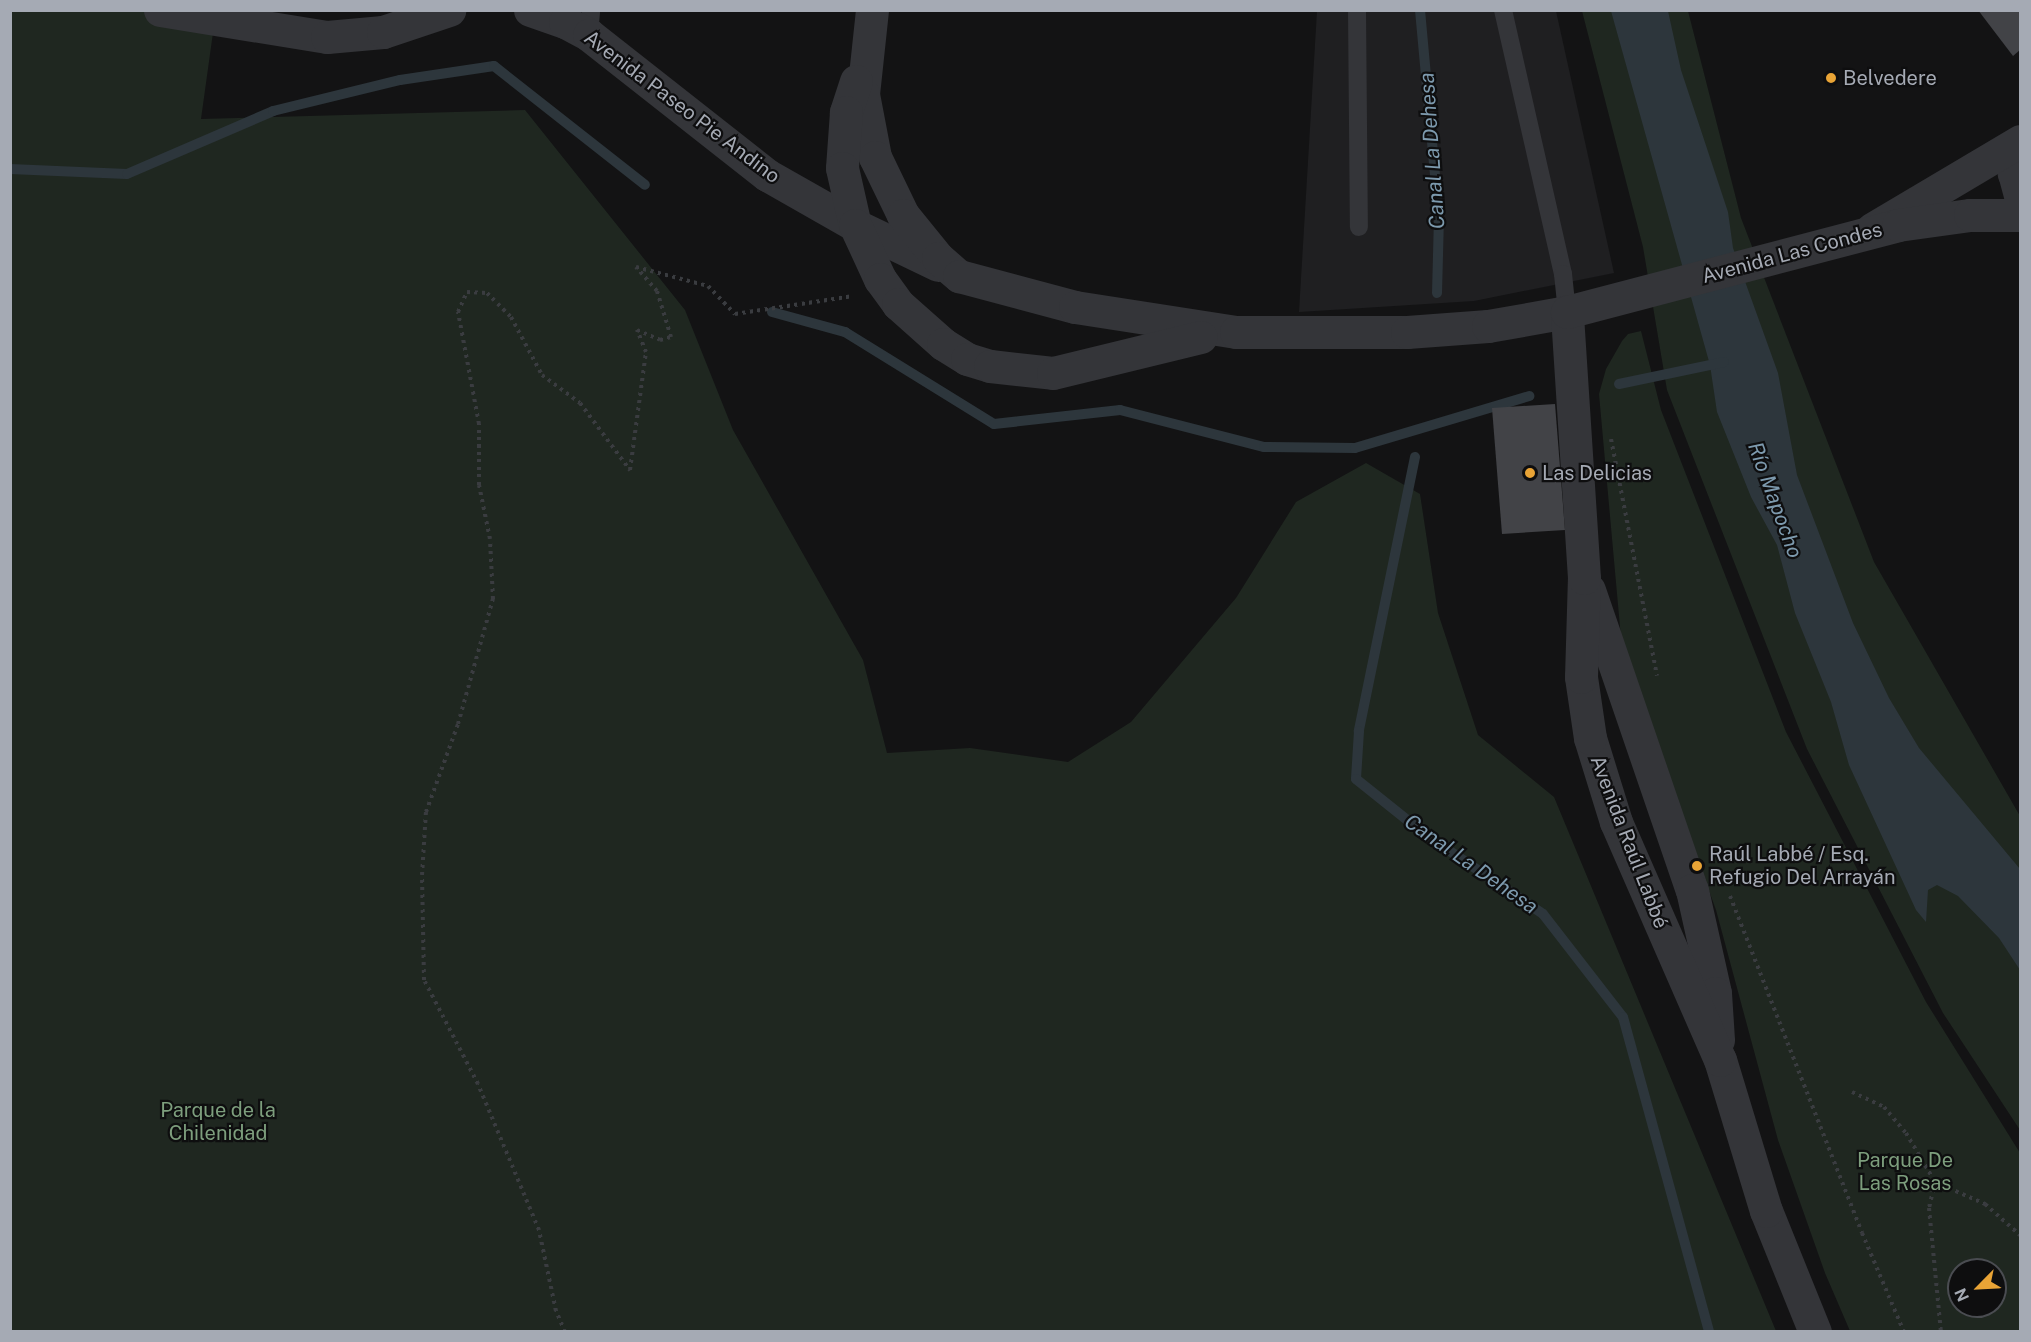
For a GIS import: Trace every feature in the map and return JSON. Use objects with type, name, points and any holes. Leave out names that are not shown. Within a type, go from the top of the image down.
[{"type":"street","points":[[160,10],[327,37],[383,32],[449,10]]},
{"type":"street","name":"Avenida Paseo Pie Andino","points":[[530,10],[565,22],[590,23],[767,175],[855,225],[959,276],[1075,307],[1236,332]]},
{"type":"street","points":[[872,10],[864,62],[867,126],[887,187],[920,238],[959,276]]},
{"type":"street","points":[[864,62],[853,86],[842,138],[842,168],[855,225],[880,279],[905,311],[943,344],[967,359],[1023,371],[1053,372],[1089,366],[1172,342],[1236,332]]},
{"type":"street","points":[[1862,235],[2020,141]]},
{"type":"street","points":[[2020,146],[2014,173],[2020,195]]},
{"type":"street","name":"Avenida Las Condes","points":[[1236,332],[1407,332],[1488,326],[1567,312],[1793,252],[1934,218],[2020,215]]},
{"type":"street","name":"Avenida Raúl Labbé","points":[[1567,312],[1584,578],[1581,677],[1590,738],[1605,789],[1644,889],[1720,1060],[1766,1211],[1815,1332]]},
{"type":"street","name":"Avenida Raúl Labbé","points":[[1584,578],[1692,890],[1715,993],[1720,1060]]},
{"type":"street","points":[[1605,789],[1608,778],[1625,766],[1636,767],[1655,781]]},
{"type":"lane","points":[[1357,10],[1359,227]]},
{"type":"lane","points":[[1503,10],[1563,274],[1567,312]]},
{"type":"path","points":[[565,1332],[556,1311],[539,1230],[478,1083],[424,980],[422,875],[426,812],[458,724],[494,599],[490,539],[479,484],[479,424],[458,312],[467,292],[487,293],[511,317],[542,375],[580,403],[630,470],[646,352],[637,330],[660,340],[671,337],[657,291],[636,267],[708,286],[735,314],[805,301],[846,300],[880,279]]},
{"type":"path","points":[[1609,429],[1658,681]]},
{"type":"path","points":[[1728,892],[1862,1233],[1904,1332]]},
{"type":"path","points":[[1852,1092],[1884,1107],[1906,1133],[1935,1182],[1985,1204],[2020,1235]]},
{"type":"path","points":[[1935,1182],[1929,1208],[1941,1332]]},
{"type":"shaded area","points":[[1317,11],[1556,11],[1614,273],[1474,301],[1299,312]]},
{"type":"green space","name":"Parque de la Chilenidad","points":[[10,11],[216,11],[201,119],[525,110],[685,310],[733,430],[863,660],[887,753],[970,748],[1068,762],[1131,722],[1236,598],[1296,502],[1366,463],[1420,494],[1438,613],[1478,735],[1554,797],[1776,1331],[11,1331]]},
{"type":"green space","points":[[1582,11],[1688,11],[1741,218],[1874,562],[2020,816],[2020,1130],[1943,1013],[1807,749],[1667,390],[1643,247]]},
{"type":"green space","name":"Parque De Las Rosas","points":[[1641,331],[1661,410],[1786,732],[1926,1002],[2020,1153],[2020,1331],[1850,1331],[1825,1273],[1778,1140],[1716,910],[1622,649],[1599,394],[1606,369],[1628,334]]},
{"type":"water","name":"Río Mapocho","points":[[1611,11],[1668,11],[1681,70],[1728,212],[1733,248],[1778,373],[1797,475],[1853,623],[1889,698],[1919,748],[2020,869],[2020,970],[1999,938],[1958,896],[1937,885],[1928,890],[1926,922],[1916,910],[1849,765],[1831,702],[1795,613],[1777,545],[1751,497],[1717,412],[1710,365]]},
{"type":"building","points":[[1978,10],[2020,10],[2020,50],[2013,56]]},
{"type":"building","points":[[1555,404],[1565,530],[1502,534],[1492,408]]},
{"type":"waterway","name":"Canal La Dehesa","points":[[1420,10],[1439,217],[1437,293]]},
{"type":"waterway","points":[[10,169],[127,174],[273,111],[400,80],[494,66],[645,185]]},
{"type":"waterway","points":[[772,312],[845,332],[994,424],[1120,410],[1264,447],[1355,448],[1529,396]]},
{"type":"waterway","points":[[1619,384],[1724,362]]},
{"type":"waterway","name":"Canal La Dehesa","points":[[1415,457],[1359,731],[1356,779],[1426,835],[1543,914],[1623,1017],[1709,1332]]},
{"type":"place","name":"Belvedere","points":[[1831,78]]},
{"type":"place","name":"Las Delicias","points":[[1530,473]]},
{"type":"place","name":"Raúl Labbé / Esq. Refugio Del Arrayán","points":[[1697,866]]}]
